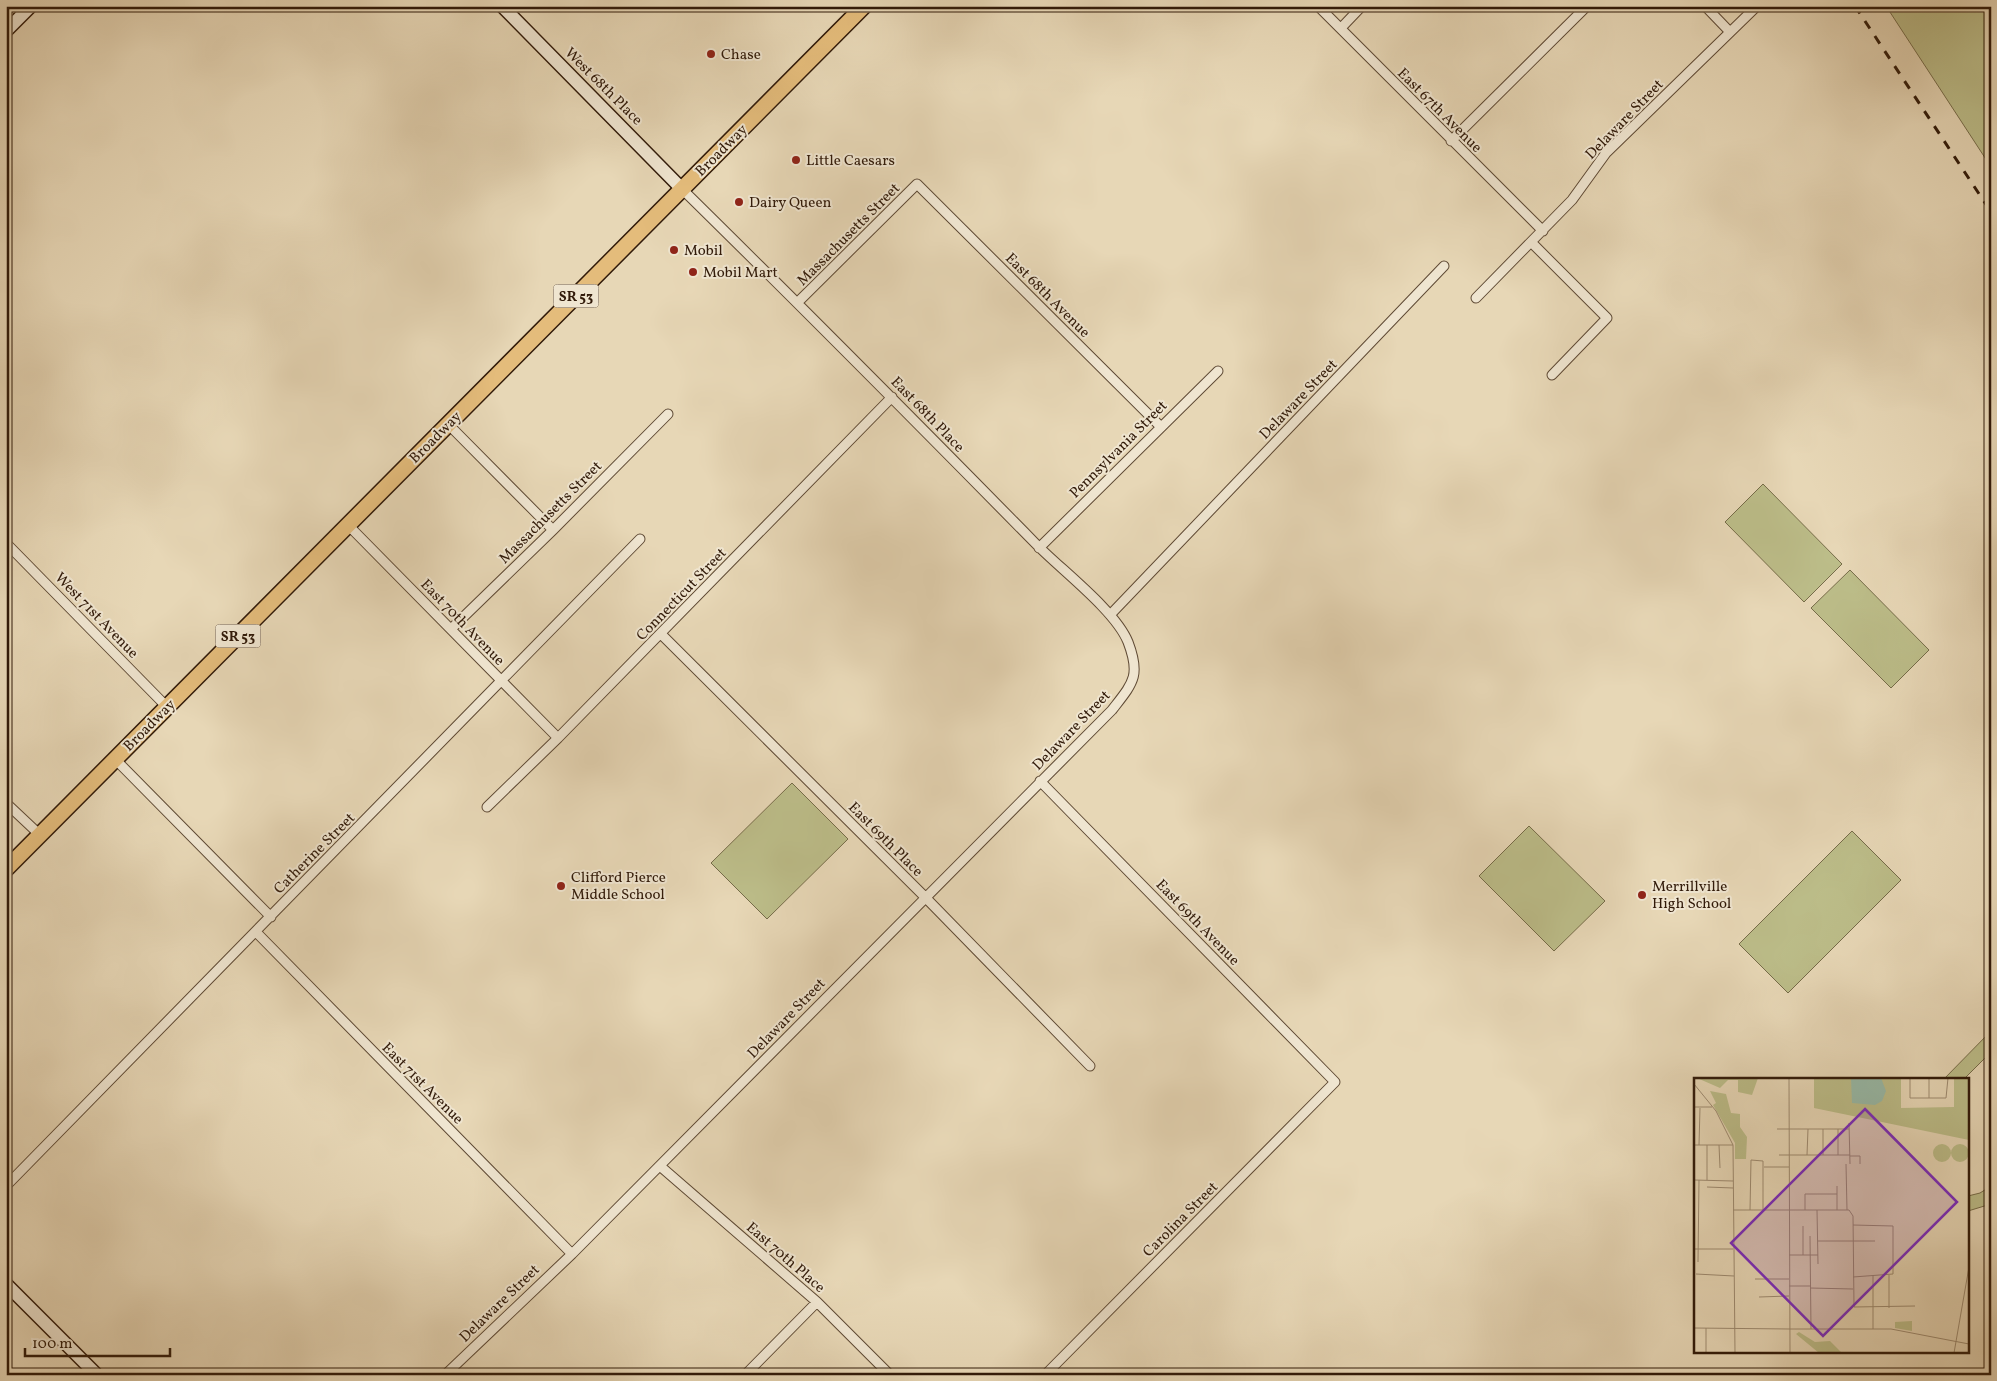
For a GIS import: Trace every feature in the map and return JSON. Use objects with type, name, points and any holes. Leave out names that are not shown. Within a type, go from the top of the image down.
[{"type":"main road","name":"Broadway","points":[[6,869],[864,6]]},
{"type":"street","points":[[6,31],[31,6]]},
{"type":"street","name":"West 68th Place","points":[[502,6],[682,189]]},
{"type":"street","name":"East 67th Avenue","points":[[1318,6],[1543,231]]},
{"type":"street","points":[[1340,28],[1362,6]]},
{"type":"street","points":[[1451,141],[1587,6]]},
{"type":"street","points":[[1704,6],[1730,32]]},
{"type":"street","name":"Delaware Street","points":[[1476,298],[1532,243],[1572,200],[1606,153],[1757,6]]},
{"type":"street","name":"Massachusetts Street","points":[[798,303],[917,184]]},
{"type":"street","name":"East 68th Avenue","points":[[917,184],[1160,426]]},
{"type":"street","name":"East 68th Place","points":[[682,189],[892,397],[1039,548],[1110,615],[1127,641],[1135,671]]},
{"type":"street","points":[[1532,243],[1607,318],[1552,374]]},
{"type":"street","name":"Delaware Street","points":[[1110,615],[1444,266]]},
{"type":"street","name":"Pennsylvania Street","points":[[1039,548],[1160,426],[1218,371]]},
{"type":"street","name":"Connecticut Street","points":[[487,807],[661,634],[892,397]]},
{"type":"street","name":"Massachusetts Street","points":[[451,629],[668,414]]},
{"type":"street","points":[[448,424],[553,530]]},
{"type":"street","name":"East 70th Avenue","points":[[348,525],[558,738]]},
{"type":"street","name":"Catherine Street","points":[[6,1186],[640,539]]},
{"type":"street","name":"West 71st Avenue","points":[[6,543],[167,707]]},
{"type":"street","name":"East 69th Place","points":[[661,634],[924,896],[1090,1066]]},
{"type":"street","name":"Delaware Street","points":[[445,1375],[572,1254],[924,896],[1112,710],[1131,685],[1135,671]]},
{"type":"street","points":[[115,759],[271,917]]},
{"type":"street","name":"East 69th Avenue","points":[[1040,780],[1335,1082]]},
{"type":"street","points":[[6,803],[40,835]]},
{"type":"street","name":"East 71st Avenue","points":[[256,932],[572,1254]]},
{"type":"street","name":"Carolina Street","points":[[1045,1375],[1335,1082]]},
{"type":"street","name":"East 70th Place","points":[[660,1166],[817,1302],[890,1375]]},
{"type":"street","points":[[6,1284],[97,1375]]},
{"type":"street","points":[[745,1375],[817,1302]]},
{"type":"green space","points":[[1886,6],[1991,6],[1991,167]]},
{"type":"green space","points":[[1763,484],[1842,564],[1804,602],[1725,522]]},
{"type":"green space","points":[[1850,570],[1929,650],[1891,688],[1811,608]]},
{"type":"green space","points":[[792,783],[848,839],[767,919],[711,863]]},
{"type":"green space","points":[[1529,826],[1605,901],[1554,951],[1479,876]]},
{"type":"green space","points":[[1852,831],[1901,880],[1788,993],[1739,944]]},
{"type":"green space","points":[[1991,1031],[1991,1052],[1965,1078],[1945,1078]]},
{"type":"green space","points":[[1991,1186],[1991,1204],[1970,1210],[1970,1196],[1980,1193]]},
{"type":"railway","points":[[1855,6],[1991,212]]},
{"type":"place","name":"Chase","points":[[711,54]]},
{"type":"place","name":"Little Caesars","points":[[796,160]]},
{"type":"place","name":"Dairy Queen","points":[[739,202]]},
{"type":"place","name":"Mobil","points":[[674,250]]},
{"type":"place","name":"Mobil Mart","points":[[693,272]]},
{"type":"place","name":"Clifford Pierce Middle School","points":[[561,886]]},
{"type":"place","name":"Merrillville High School","points":[[1642,895]]}]
